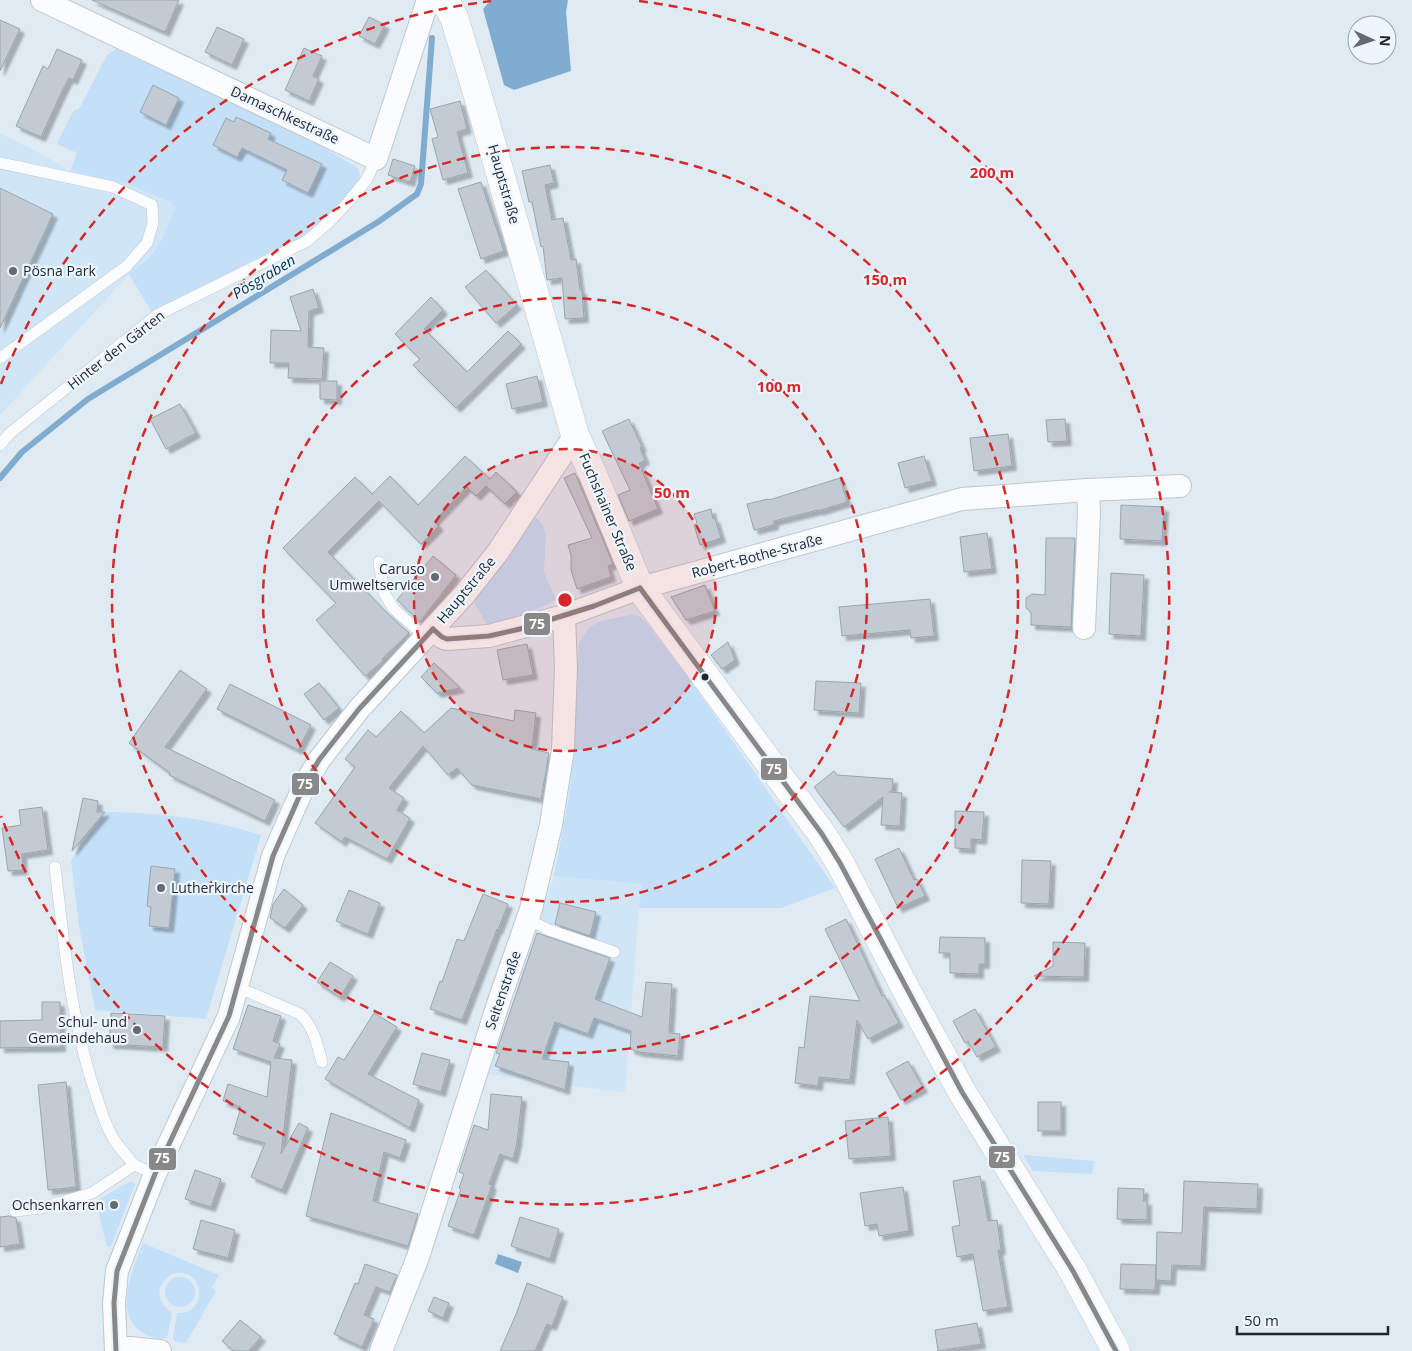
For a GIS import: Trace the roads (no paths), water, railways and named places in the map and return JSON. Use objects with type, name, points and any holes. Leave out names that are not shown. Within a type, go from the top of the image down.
[{"type":"street","name":"Damaschkestraße","points":[[42,0],[376,159]]},
{"type":"street","points":[[376,159],[428,0]]},
{"type":"street","name":"Hauptstraße","points":[[116,1350],[114,1304],[117,1271],[156,1174],[229,1016],[273,856],[303,788],[319,760],[359,709],[464,595],[498,552],[575,435],[454,16],[448,6],[441,0]]},
{"type":"street","name":"Fuchshainer Straße","points":[[575,435],[640,588],[804,810],[840,863],[958,1084],[1073,1271],[1116,1351]]},
{"type":"street","name":"Robert-Bothe-Straße","points":[[429,633],[447,639],[471,638],[520,629],[564,616],[640,588],[962,499],[1180,486]]},
{"type":"street","points":[[1084,628],[1090,513],[1088,490]]},
{"type":"street","name":"Seitenstraße","points":[[381,1351],[418,1256],[499,1000],[528,919],[551,825],[563,749],[566,668],[564,616]]},
{"type":"street","points":[[116,1350],[130,1348],[160,1351]]},
{"type":"lane","name":"Hinter den Gärten","points":[[0,445],[9,434],[157,315],[307,240],[329,222],[350,200],[367,179],[376,159]]},
{"type":"lane","points":[[0,163],[113,188],[152,205],[153,223],[147,243],[127,266],[0,358]]},
{"type":"lane","points":[[379,562],[384,593],[394,609],[429,633]]},
{"type":"lane","points":[[55,867],[75,1013],[88,1070],[101,1110],[114,1140],[134,1165],[156,1174]]},
{"type":"lane","points":[[528,919],[549,930],[614,952]]},
{"type":"lane","points":[[237,987],[300,1014],[307,1021],[316,1038],[322,1062]]},
{"type":"lane","points":[[15,1211],[41,1208],[92,1193],[134,1165]]},
{"type":"waterway","name":"Pösgraben","points":[[0,478],[22,452],[88,399],[378,222],[417,194],[421,184],[432,38]]},
{"type":"place","name":"Pösna Park","points":[[13,271]]},
{"type":"place","name":"Caruso Umweltservice","points":[[435,577]]},
{"type":"place","name":"Lutherkirche","points":[[161,888]]},
{"type":"place","name":"Schul- und Gemeindehaus","points":[[137,1030]]},
{"type":"place","name":"Ochsenkarren","points":[[114,1205]]}]
